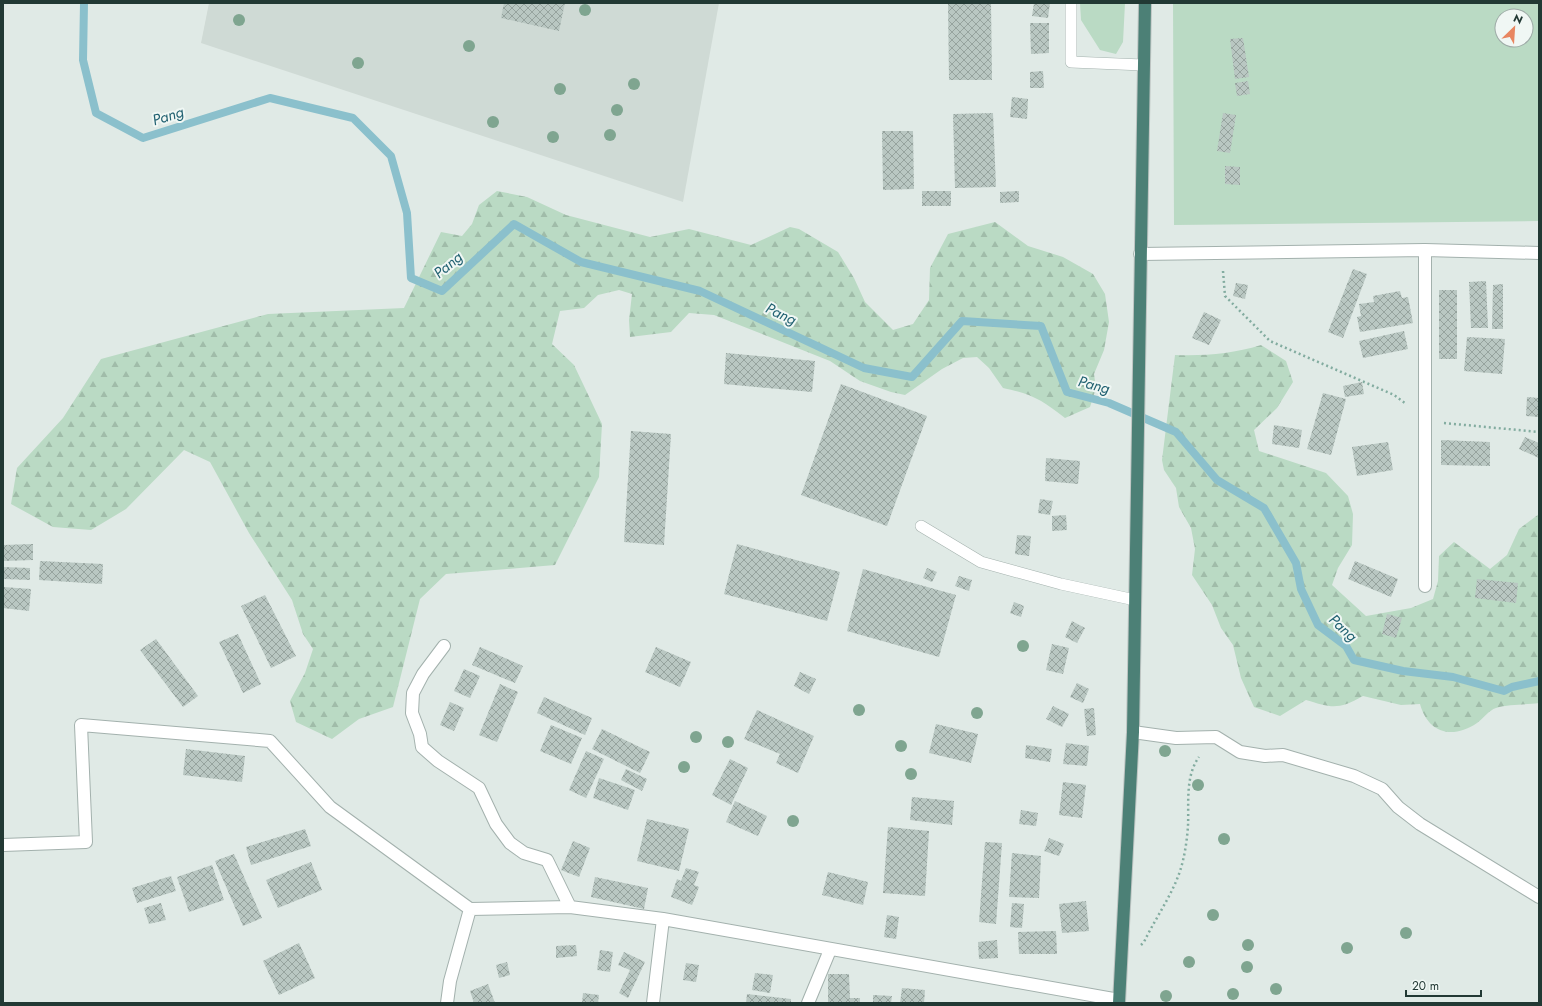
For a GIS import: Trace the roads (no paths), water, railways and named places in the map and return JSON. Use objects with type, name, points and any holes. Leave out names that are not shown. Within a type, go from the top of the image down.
[{"type":"highway","points":[[1119,1002],[1133,732],[1145,3]]},
{"type":"street","points":[[1425,250],[1425,586]]},
{"type":"street","points":[[1140,254],[1425,250],[1539,253]]},
{"type":"street","points":[[444,646],[423,674],[413,693],[412,713],[420,734],[422,747],[438,761],[479,788],[496,824],[510,843],[524,853],[546,860],[570,907]]},
{"type":"street","points":[[3,845],[86,842],[81,725],[270,741],[330,807],[470,909],[570,907],[663,919],[1119,1002]]},
{"type":"street","points":[[1133,732],[1176,738],[1216,737],[1240,752],[1265,756],[1283,756],[1306,761],[1354,776],[1382,789],[1398,807],[1420,824],[1539,897]]},
{"type":"street","points":[[447,1003],[450,981],[470,909]]},
{"type":"street","points":[[653,1003],[663,919]]},
{"type":"street","points":[[808,1003],[830,950]]},
{"type":"lane","points":[[1071,3],[1071,62],[1143,65]]},
{"type":"lane","points":[[922,526],[981,562],[1061,584],[1135,600]]},
{"type":"waterway","name":"Pang","points":[[84,3],[83,60],[96,113],[143,138],[270,98],[353,118],[391,156],[407,213],[411,278],[442,291],[514,224],[581,262],[700,291],[864,368],[912,377],[962,321],[1041,326],[1067,392],[1109,403],[1176,432],[1217,480],[1264,508],[1296,563],[1301,589],[1318,625],[1346,646],[1354,660],[1403,671],[1453,677],[1504,691],[1512,687],[1539,681]]}]
